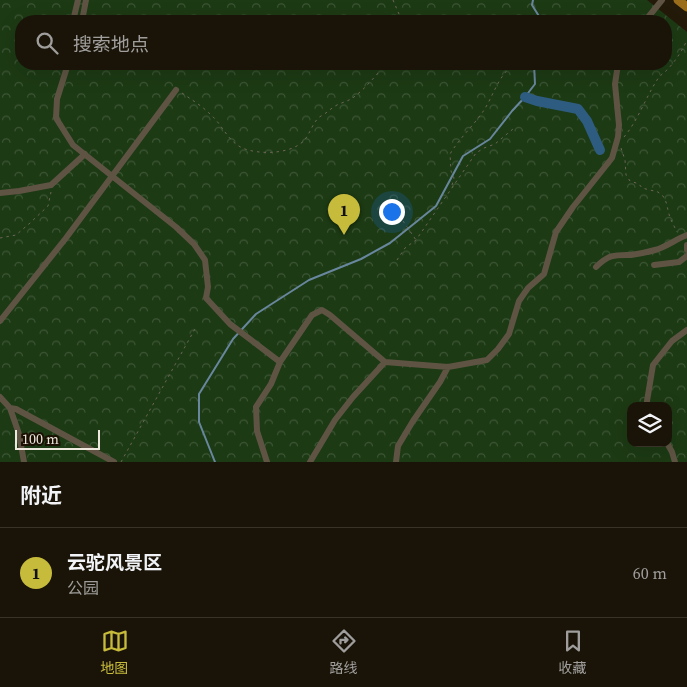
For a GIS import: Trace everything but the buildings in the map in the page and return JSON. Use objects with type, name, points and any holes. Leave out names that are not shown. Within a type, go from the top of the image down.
[{"type":"main road","points":[[678,0],[687,7]]},
{"type":"street","points":[[74,15],[78,0]]},
{"type":"street","points":[[83,15],[86,0]]},
{"type":"street","points":[[650,15],[662,0]]},
{"type":"street","points":[[65,70],[57,100],[56,118],[73,145],[176,227],[194,244],[205,260],[208,286],[206,298],[230,324],[280,362]]},
{"type":"street","points":[[267,462],[257,431],[256,406],[271,384],[280,362],[312,315],[322,310],[385,362],[448,367],[487,360],[498,349],[509,334],[519,301],[528,288],[544,274],[556,232],[573,207],[612,158],[618,137],[619,125],[616,84],[617,70]]},
{"type":"street","points":[[0,320],[66,238],[176,90]]},
{"type":"street","points":[[0,193],[51,185],[85,154]]},
{"type":"street","points":[[596,267],[610,256],[652,251],[662,248],[684,236]]},
{"type":"street","points":[[687,244],[687,250]]},
{"type":"street","points":[[654,265],[679,262],[687,256]]},
{"type":"street","points":[[647,402],[653,364],[672,340],[687,330]]},
{"type":"street","points":[[310,462],[335,420],[385,362]]},
{"type":"street","points":[[396,462],[398,446],[448,367]]},
{"type":"street","points":[[0,397],[10,408],[19,434],[24,462]]},
{"type":"street","points":[[10,408],[16,409],[114,462]]},
{"type":"street","points":[[669,447],[675,462]]},
{"type":"path","points":[[393,0],[399,15]]},
{"type":"path","points":[[672,64],[682,51],[687,40]]},
{"type":"path","points":[[176,90],[210,114],[229,138],[244,148],[260,152],[279,151],[287,150],[305,140],[319,117],[356,96],[380,70]]},
{"type":"path","points":[[452,188],[454,178],[451,171],[450,154],[486,107],[508,70]]},
{"type":"path","points":[[618,137],[624,137],[627,134],[660,75],[667,70]]},
{"type":"path","points":[[396,260],[404,248],[416,240],[476,153],[495,144],[513,129]]},
{"type":"path","points":[[615,146],[621,148],[625,160],[626,175],[642,188],[658,192],[663,196],[675,230],[684,236]]},
{"type":"path","points":[[0,238],[16,235],[48,206],[51,185]]},
{"type":"path","points":[[402,221],[416,240]]},
{"type":"path","points":[[121,462],[196,327]]},
{"type":"green space","points":[[0,0],[647,0],[666,15],[15,15],[15,70],[672,70],[672,20],[687,32],[687,462],[0,462]]},
{"type":"waterway","points":[[533,0],[532,5],[538,15]]},
{"type":"waterway","points":[[215,462],[199,422],[199,394],[233,339],[256,314],[309,280],[361,259],[390,243],[436,206],[463,156],[490,139],[535,84],[534,70]]},
{"type":"waterway","points":[[525,97],[578,109],[587,121],[600,150]]},
{"type":"place","name":"云驼风景区","points":[[344,235]]}]
